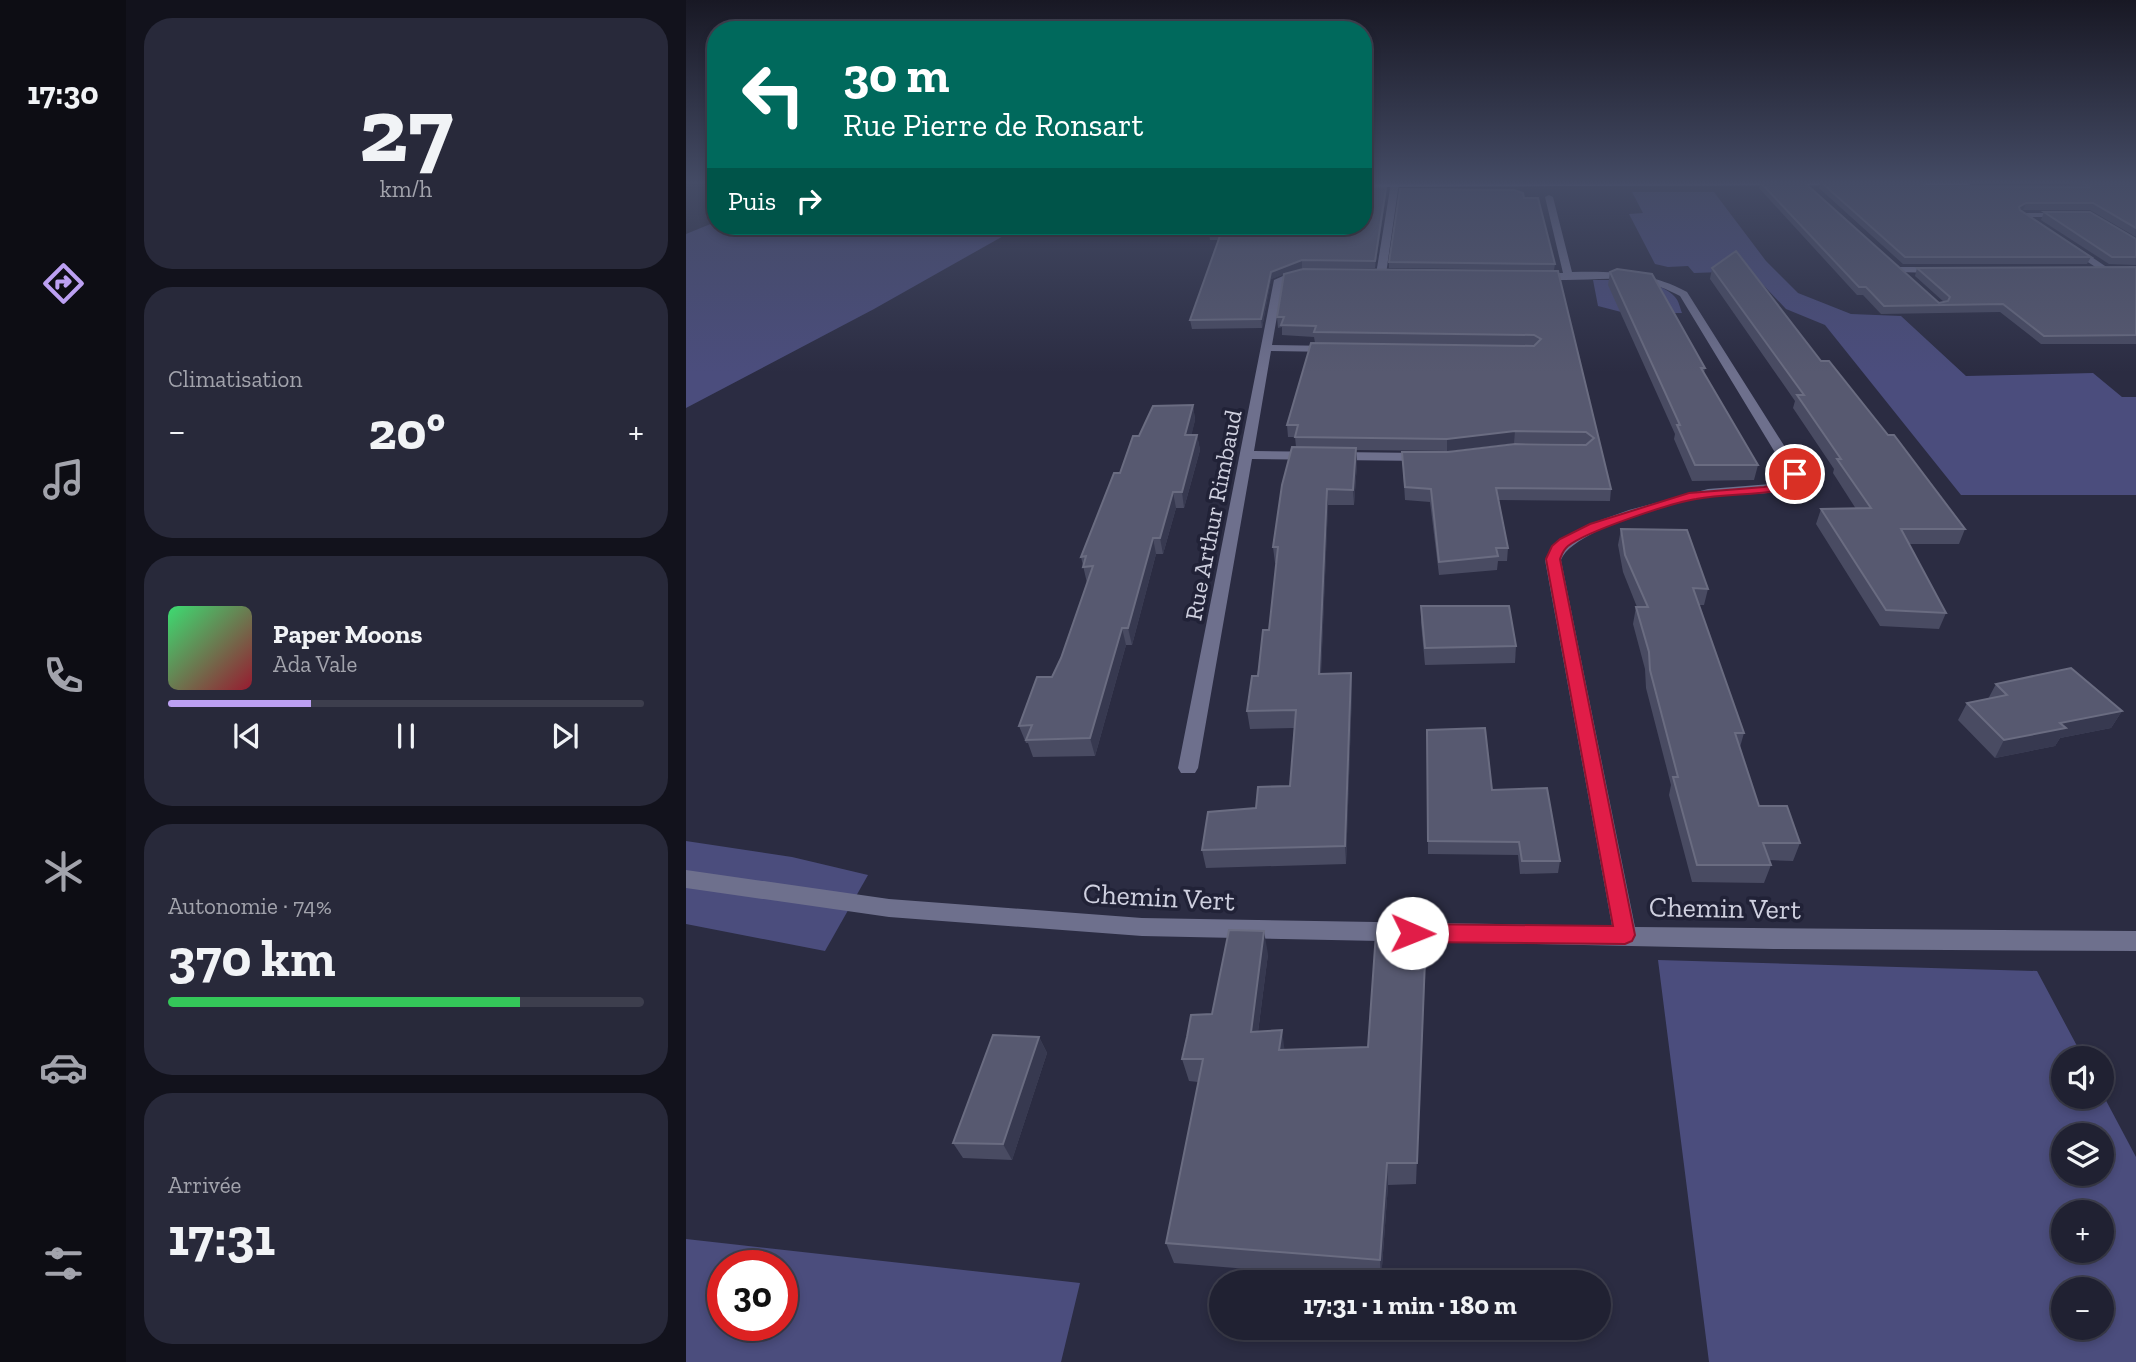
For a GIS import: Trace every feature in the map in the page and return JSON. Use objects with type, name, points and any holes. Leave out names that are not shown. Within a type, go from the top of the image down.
[{"type":"street","points":[[1381,274],[1385,247]]},
{"type":"street","points":[[1561,247],[1568,276]]},
{"type":"street","points":[[2071,247],[2111,270],[2092,270]]},
{"type":"street","points":[[1889,260],[1910,279]]},
{"type":"street","points":[[1899,270],[1947,270]]},
{"type":"street","name":"Rue Arthur Rimbaud","points":[[1188,768],[1279,280],[1288,276],[1316,273]]},
{"type":"street","points":[[1528,275],[1638,278],[1672,286],[1684,294],[1795,474],[1789,486],[1764,491],[1694,495],[1595,527],[1565,541],[1557,549],[1553,559],[1625,935]]},
{"type":"street","points":[[1267,348],[1347,349]]},
{"type":"street","points":[[1248,455],[1433,457]]},
{"type":"street","name":"Chemin Vert","points":[[686,879],[889,908],[1142,927],[1931,941],[2136,941]]},
{"type":"shaded area","points":[[686,247],[985,247],[874,309],[686,408]]},
{"type":"shaded area","points":[[1646,247],[1755,247],[1798,293],[1851,314],[1901,316],[1966,376],[2093,373],[2122,397],[2136,397],[2136,495],[1961,495],[1825,325],[1786,309],[1750,271],[1694,273],[1688,266],[1668,267],[1655,264]]},
{"type":"shaded area","points":[[1593,280],[1637,282],[1659,287],[1675,297],[1682,313],[1625,313],[1598,306]]},
{"type":"shaded area","points":[[686,841],[792,857],[868,875],[825,951],[686,924]]},
{"type":"shaded area","points":[[1658,960],[2037,971],[2077,1046],[2051,1046],[2051,1109],[2110,1109],[2136,1157],[2136,1362],[1709,1362]]},
{"type":"shaded area","points":[[686,1239],[784,1250],[707,1250],[707,1341],[798,1341],[798,1252],[1080,1283],[1061,1362],[686,1362]]},
{"type":"building","points":[[1216,247],[1377,247],[1375,261],[1302,260],[1271,272],[1261,319],[1190,320]]},
{"type":"building","points":[[1391,247],[1551,247],[1555,264],[1389,262]]},
{"type":"building","points":[[1821,247],[1876,247],[1939,303],[1948,301],[1950,297],[1917,268],[2136,267],[2136,335],[2044,336],[2003,304],[1884,306],[1866,287],[1859,287]]},
{"type":"building","points":[[1893,247],[2075,247],[2091,257],[1905,257]]},
{"type":"building","points":[[2096,247],[2136,247],[2136,257],[2112,257]]},
{"type":"building","points":[[1736,251],[1821,361],[1829,361],[1888,435],[1894,435],[1965,529],[1901,529],[1946,613],[1886,610],[1821,509],[1871,508],[1797,395],[1804,395],[1712,268]]},
{"type":"building","points":[[1303,269],[1558,271],[1611,489],[1496,488],[1508,548],[1496,548],[1498,556],[1439,562],[1431,489],[1405,487],[1402,452],[1448,452],[1515,444],[1586,445],[1594,438],[1586,432],[1515,431],[1447,439],[1295,437],[1298,425],[1287,425],[1311,343],[1534,346],[1541,339],[1534,335],[1314,332],[1316,326],[1281,325],[1284,317],[1277,317],[1284,274]]},
{"type":"building","points":[[1617,269],[1652,274],[1705,368],[1701,368],[1758,465],[1695,465],[1677,425],[1680,425],[1610,272]]},
{"type":"building","points":[[1193,405],[1185,435],[1197,435],[1182,492],[1173,492],[1160,538],[1153,538],[1128,628],[1122,628],[1090,738],[1026,740],[1032,725],[1019,726],[1037,677],[1052,677],[1061,658],[1093,566],[1083,567],[1086,556],[1081,557],[1114,473],[1120,473],[1133,436],[1139,436],[1153,406]]},
{"type":"building","points":[[1292,447],[1356,448],[1353,490],[1327,489],[1319,674],[1351,673],[1345,846],[1202,850],[1208,812],[1256,808],[1258,787],[1290,786],[1296,710],[1247,711],[1252,676],[1258,676],[1263,630],[1269,630],[1278,547],[1273,547],[1282,485]]},
{"type":"building","points":[[1621,529],[1687,530],[1708,589],[1693,588],[1744,733],[1735,733],[1759,806],[1787,806],[1800,843],[1763,843],[1771,865],[1697,865],[1673,777],[1678,777],[1636,607],[1648,607],[1625,555]]},
{"type":"building","points":[[1421,606],[1509,606],[1516,646],[1425,648]]},
{"type":"building","points":[[2071,668],[2122,711],[2060,723],[2066,728],[2004,740],[1967,703],[2007,695],[1996,684]]},
{"type":"building","points":[[1485,728],[1492,790],[1547,788],[1560,861],[1522,861],[1519,842],[1428,841],[1427,730]]},
{"type":"building","points":[[1229,930],[1264,931],[1251,1032],[1282,1030],[1279,1050],[1368,1047],[1376,933],[1426,934],[1417,1163],[1387,1163],[1380,1260],[1166,1243],[1203,1059],[1182,1059],[1191,1015],[1212,1014]]},
{"type":"building","points":[[993,1035],[1039,1037],[1003,1144],[953,1143]]},
{"type":"route","points":[[1412,933],[1625,935],[1553,559],[1557,549],[1565,541],[1595,527],[1694,495],[1764,491],[1789,486],[1795,474]]}]
